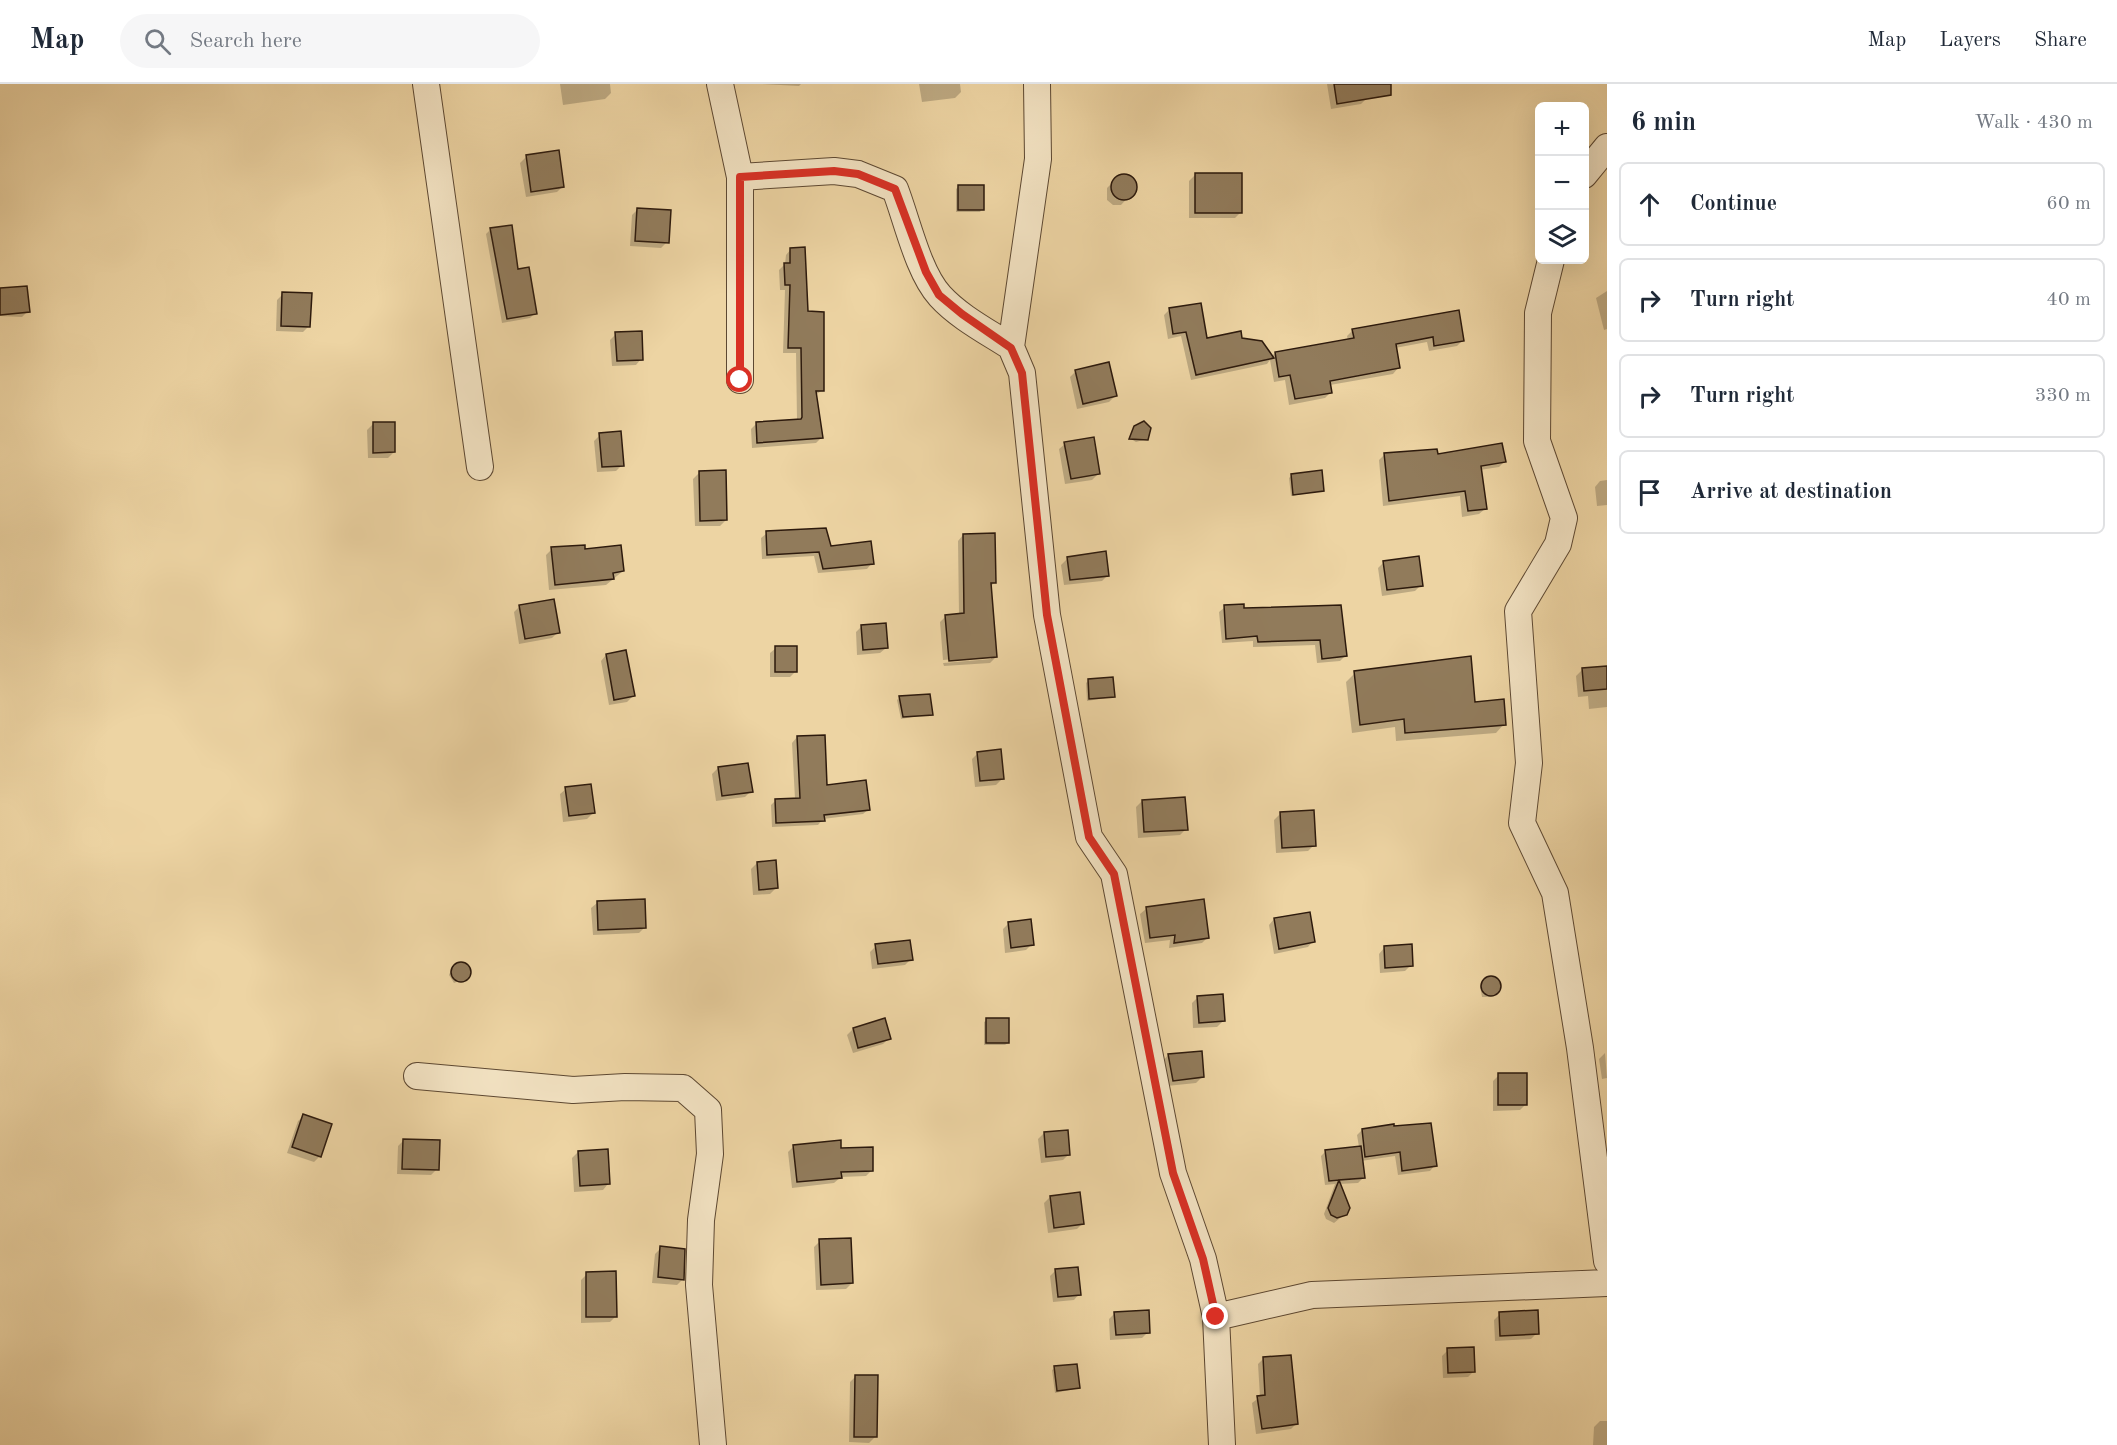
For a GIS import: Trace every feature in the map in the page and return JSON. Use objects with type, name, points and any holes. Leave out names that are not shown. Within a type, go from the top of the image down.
[{"type":"street","points":[[426,84],[480,467]]},
{"type":"street","points":[[720,84],[740,177],[740,380]]},
{"type":"street","points":[[1011,348],[1038,159],[1037,84]]},
{"type":"street","points":[[1589,170],[1607,147]]},
{"type":"street","points":[[740,177],[834,171],[858,174],[895,189],[926,272],[939,295],[1011,348],[1022,373],[1047,615],[1089,837],[1114,874],[1173,1173],[1203,1259],[1216,1317],[1222,1445]]},
{"type":"street","points":[[1550,264],[1538,313],[1537,441],[1564,518],[1558,544],[1518,611],[1529,762],[1522,823],[1555,893],[1580,1048],[1607,1261]]},
{"type":"street","points":[[417,1076],[573,1090],[625,1087],[683,1088],[708,1110],[710,1154],[700,1220],[699,1285],[713,1445]]},
{"type":"street","points":[[1216,1317],[1312,1295],[1607,1283]]},
{"type":"building","points":[[1334,84],[1391,84],[1391,95],[1337,104]]},
{"type":"building","points":[[559,150],[564,187],[531,192],[526,155]]},
{"type":"building","points":[[1195,173],[1242,173],[1242,213],[1195,213]]},
{"type":"building","points":[[1124,174],[1133,178],[1137,187],[1133,196],[1124,200],[1115,196],[1111,187],[1115,178]]},
{"type":"building","points":[[958,185],[984,185],[984,210],[958,210]]},
{"type":"building","points":[[637,208],[671,210],[669,243],[635,241]]},
{"type":"building","points":[[512,225],[518,269],[529,267],[537,314],[507,319],[490,228]]},
{"type":"building","points":[[805,247],[808,311],[824,312],[824,391],[816,391],[823,438],[757,443],[756,422],[801,419],[802,417],[801,348],[788,348],[790,285],[785,285],[784,263],[790,263],[790,248]]},
{"type":"building","points":[[27,286],[30,312],[0,315],[0,288]]},
{"type":"building","points":[[282,292],[312,293],[310,327],[281,326]]},
{"type":"building","points":[[1201,303],[1207,338],[1241,331],[1242,338],[1262,341],[1274,358],[1196,375],[1186,332],[1173,334],[1169,308]]},
{"type":"building","points":[[1459,310],[1464,341],[1434,346],[1433,337],[1396,344],[1400,368],[1330,381],[1332,393],[1295,399],[1290,375],[1279,377],[1275,352],[1354,338],[1352,329]]},
{"type":"building","points":[[642,331],[643,360],[617,361],[615,332]]},
{"type":"building","points":[[1109,362],[1117,396],[1083,404],[1075,370]]},
{"type":"building","points":[[1144,421],[1151,428],[1148,440],[1129,439],[1134,426]]},
{"type":"building","points":[[373,422],[395,422],[395,452],[373,453]]},
{"type":"building","points":[[621,431],[624,466],[602,467],[599,433]]},
{"type":"building","points":[[1094,437],[1100,474],[1071,479],[1064,442]]},
{"type":"building","points":[[1502,443],[1506,462],[1481,466],[1487,509],[1468,511],[1465,491],[1389,501],[1384,453],[1437,449],[1438,454]]},
{"type":"building","points":[[726,470],[727,520],[700,521],[699,471]]},
{"type":"building","points":[[1322,470],[1324,491],[1293,495],[1291,474]]},
{"type":"building","points":[[826,528],[831,546],[871,541],[874,564],[823,569],[819,552],[767,555],[766,531]]},
{"type":"building","points":[[995,533],[996,583],[991,583],[997,657],[949,661],[945,615],[964,613],[963,534]]},
{"type":"building","points":[[585,545],[585,549],[621,545],[624,571],[613,573],[614,579],[555,585],[551,547]]},
{"type":"building","points":[[1106,551],[1109,576],[1070,580],[1067,557]]},
{"type":"building","points":[[1419,556],[1423,586],[1387,590],[1383,561]]},
{"type":"building","points":[[554,599],[560,633],[525,639],[519,605]]},
{"type":"building","points":[[1244,604],[1244,608],[1341,605],[1347,656],[1322,659],[1320,640],[1258,642],[1257,636],[1226,639],[1224,605]]},
{"type":"building","points":[[886,623],[888,648],[863,650],[861,625]]},
{"type":"building","points":[[775,646],[797,646],[797,672],[775,672]]},
{"type":"building","points":[[626,650],[635,696],[614,700],[606,654]]},
{"type":"building","points":[[1471,656],[1475,702],[1504,699],[1506,725],[1405,733],[1404,719],[1360,725],[1354,671]]},
{"type":"building","points":[[1607,666],[1607,689],[1584,691],[1582,668]]},
{"type":"building","points":[[1113,677],[1115,697],[1089,699],[1088,679]]},
{"type":"building","points":[[930,694],[933,715],[903,717],[899,696]]},
{"type":"building","points":[[825,735],[827,785],[866,780],[870,810],[824,815],[825,821],[776,823],[775,799],[800,798],[797,736]]},
{"type":"building","points":[[1001,749],[1004,779],[980,781],[977,752]]},
{"type":"building","points":[[748,763],[753,792],[722,796],[718,767]]},
{"type":"building","points":[[591,784],[595,813],[569,816],[565,787]]},
{"type":"building","points":[[1185,797],[1188,830],[1144,832],[1142,800]]},
{"type":"building","points":[[1314,810],[1316,846],[1282,848],[1280,812]]},
{"type":"building","points":[[776,860],[778,888],[759,890],[757,862]]},
{"type":"building","points":[[645,899],[646,928],[598,930],[597,901]]},
{"type":"building","points":[[1204,899],[1209,938],[1174,943],[1175,935],[1150,938],[1146,907]]},
{"type":"building","points":[[1310,912],[1315,942],[1279,949],[1274,918]]},
{"type":"building","points":[[1031,919],[1034,945],[1011,948],[1008,922]]},
{"type":"building","points":[[910,940],[913,960],[878,964],[875,944]]},
{"type":"building","points":[[1412,944],[1413,966],[1385,968],[1384,946]]},
{"type":"building","points":[[461,962],[468,965],[471,972],[468,979],[461,982],[454,979],[451,972],[454,965]]},
{"type":"building","points":[[1491,976],[1498,979],[1501,986],[1498,993],[1491,996],[1484,993],[1481,986],[1484,979]]},
{"type":"building","points":[[1223,994],[1225,1021],[1199,1023],[1197,996]]},
{"type":"building","points":[[885,1018],[891,1039],[858,1048],[853,1028]]},
{"type":"building","points":[[986,1018],[1009,1018],[1009,1043],[986,1043]]},
{"type":"building","points":[[1202,1051],[1204,1077],[1173,1081],[1168,1054]]},
{"type":"building","points":[[1498,1073],[1527,1073],[1527,1105],[1498,1105]]},
{"type":"building","points":[[303,1114],[332,1124],[321,1157],[292,1147]]},
{"type":"building","points":[[1431,1123],[1437,1166],[1402,1171],[1400,1152],[1365,1157],[1362,1129],[1394,1124],[1394,1126]]},
{"type":"building","points":[[1068,1130],[1070,1155],[1046,1157],[1044,1132]]},
{"type":"building","points":[[403,1139],[440,1140],[439,1170],[402,1169]]},
{"type":"building","points":[[841,1140],[841,1148],[873,1147],[873,1171],[841,1172],[842,1178],[797,1182],[793,1145]]},
{"type":"building","points":[[1361,1146],[1365,1178],[1329,1181],[1325,1150]]},
{"type":"building","points":[[608,1149],[610,1184],[580,1186],[578,1151]]},
{"type":"building","points":[[1339,1180],[1350,1208],[1347,1215],[1337,1218],[1331,1215],[1328,1208]]},
{"type":"building","points":[[1080,1192],[1084,1224],[1054,1228],[1050,1196]]},
{"type":"building","points":[[851,1238],[853,1283],[821,1285],[819,1239]]},
{"type":"building","points":[[660,1246],[685,1249],[684,1280],[658,1277]]},
{"type":"building","points":[[1078,1267],[1081,1295],[1058,1297],[1055,1269]]},
{"type":"building","points":[[616,1271],[617,1317],[586,1317],[586,1272]]},
{"type":"building","points":[[1149,1310],[1150,1333],[1116,1335],[1114,1312]]},
{"type":"building","points":[[1538,1310],[1539,1334],[1500,1336],[1499,1312]]},
{"type":"building","points":[[1474,1347],[1475,1372],[1448,1373],[1447,1348]]},
{"type":"building","points":[[1291,1355],[1298,1424],[1262,1429],[1257,1396],[1265,1395],[1263,1357]]},
{"type":"building","points":[[1077,1364],[1080,1388],[1057,1391],[1054,1366]]},
{"type":"building","points":[[855,1375],[878,1375],[877,1437],[854,1437]]},
{"type":"route","points":[[740,380],[740,177],[834,171],[858,174],[895,189],[926,272],[939,295],[1011,348],[1022,373],[1047,615],[1089,837],[1114,874],[1173,1173],[1203,1259],[1216,1317]]}]
